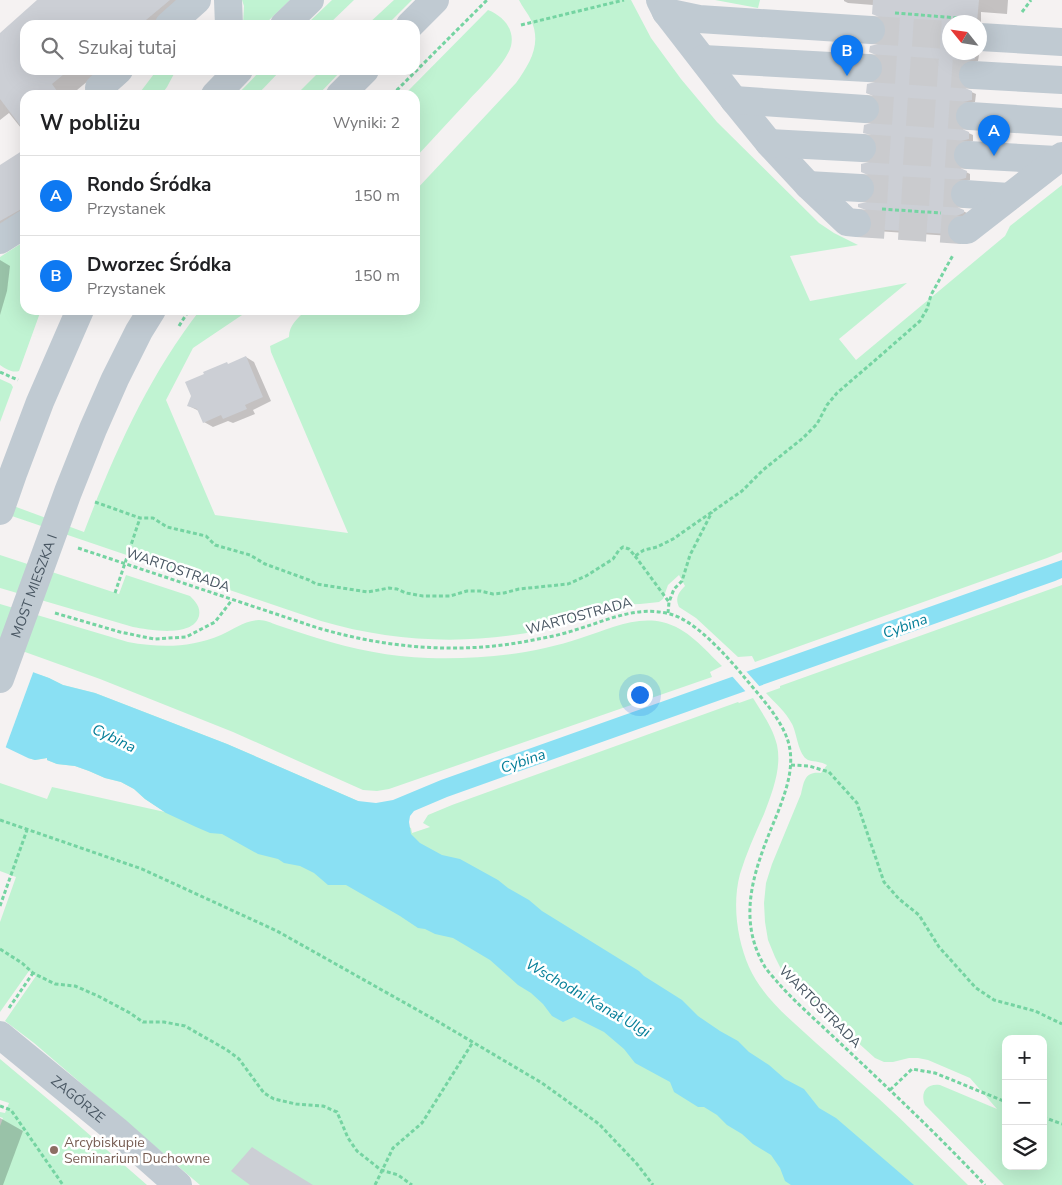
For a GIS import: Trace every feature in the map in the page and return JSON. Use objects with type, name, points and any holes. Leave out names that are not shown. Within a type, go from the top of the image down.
[{"type":"street","points":[[175,20],[197,0]]},
{"type":"street","points":[[228,0],[229,20]]},
{"type":"street","points":[[289,20],[310,0]]},
{"type":"street","points":[[415,20],[435,0]]},
{"type":"street","points":[[663,6],[699,19],[879,21]]},
{"type":"street","points":[[663,6],[734,100],[769,142],[808,185],[847,222],[857,223]]},
{"type":"street","points":[[987,30],[1062,42]]},
{"type":"street","points":[[703,59],[868,68]]},
{"type":"street","points":[[99,88],[114,75]]},
{"type":"street","points":[[209,90],[216,75]]},
{"type":"street","points":[[220,90],[234,75]]},
{"type":"street","points":[[345,90],[360,75]]},
{"type":"street","points":[[974,75],[1062,80]]},
{"type":"street","points":[[734,100],[865,109]]},
{"type":"street","points":[[970,116],[1062,122]]},
{"type":"street","points":[[769,142],[862,148]]},
{"type":"street","points":[[968,155],[1060,158]]},
{"type":"street","points":[[960,217],[1009,197],[1060,158]]},
{"type":"street","points":[[808,185],[860,188]]},
{"type":"street","points":[[960,217],[1009,197]]},
{"type":"street","points":[[0,240],[20,227]]},
{"type":"street","points":[[2,507],[40,402],[78,315]]},
{"type":"street","name":"MOST MIESZKA I","points":[[0,678],[92,429],[115,379],[149,315]]},
{"type":"street","name":"ZAGÓRZE","points":[[0,1035],[116,1130],[178,1185]]},
{"type":"path","points":[[420,67],[488,0]]},
{"type":"path","points":[[521,25],[624,0]]},
{"type":"path","points":[[1021,14],[1030,0]]},
{"type":"path","points":[[879,21],[942,26]]},
{"type":"path","points":[[397,90],[412,75]]},
{"type":"path","points":[[635,556],[644,550],[657,547],[672,539],[742,492],[763,470],[803,438],[817,424],[827,405],[837,392],[920,321],[927,309],[960,217],[881,209]]},
{"type":"path","points":[[1,373],[19,380]]},
{"type":"path","points":[[104,505],[140,518],[153,518],[167,527],[206,536],[215,545],[250,555],[265,564],[316,584],[368,592],[389,588],[397,589],[406,594],[450,596],[467,591],[493,594],[519,589],[568,584],[586,576],[613,559],[623,547],[629,549],[635,556],[669,602]]},
{"type":"path","points":[[668,613],[669,602],[674,589],[682,581],[690,556],[713,510]]},
{"type":"path","points":[[115,593],[140,518]]},
{"type":"path","name":"WARTOSTRADA","points":[[87,551],[318,628],[384,644],[428,648],[502,646],[539,639],[639,611],[668,613],[692,624],[731,662],[778,721],[788,740],[791,765],[787,788],[760,855],[752,887],[750,916],[754,943],[766,969],[787,993],[890,1090],[985,1185]]},
{"type":"path","points":[[55,612],[120,632],[154,639],[186,637],[214,622],[232,600]]},
{"type":"path","points":[[791,765],[809,766],[829,772],[857,803],[884,882],[899,899],[918,915],[939,947],[976,988],[994,1000],[1034,1011],[1062,1024]]},
{"type":"path","points":[[0,820],[142,869],[277,931],[542,1083],[599,1124],[637,1164],[653,1185]]},
{"type":"path","points":[[0,906],[27,830]]},
{"type":"path","points":[[0,949],[33,973],[55,984],[75,986],[98,996],[130,1013],[142,1022],[164,1022],[185,1026],[239,1059],[264,1093],[274,1099],[296,1104],[323,1106],[337,1112],[348,1138],[357,1151],[382,1170],[398,1175],[412,1185]]},
{"type":"path","points":[[13,1002],[33,973]]},
{"type":"path","points":[[375,1185],[393,1148],[422,1123],[473,1042]]},
{"type":"path","points":[[890,1090],[912,1069],[935,1073],[1002,1100]]},
{"type":"path","points":[[0,1106],[11,1110],[63,1185]]},
{"type":"path","points":[[1047,1118],[1062,1124]]},
{"type":"green space","points":[[242,0],[290,0],[269,20],[243,20],[244,6]]},
{"type":"green space","points":[[332,0],[354,0],[333,20],[311,20]]},
{"type":"green space","points":[[394,0],[412,0],[392,20],[372,20]]},
{"type":"green space","points":[[519,0],[631,0],[651,38],[681,79],[717,122],[819,223],[858,245],[790,256],[810,301],[907,283],[839,339],[856,360],[1005,236],[1010,226],[1062,185],[1062,552],[755,662],[752,656],[738,657],[696,618],[679,607],[678,596],[685,586],[679,575],[668,585],[663,599],[659,602],[614,608],[540,631],[477,639],[414,638],[383,635],[321,621],[0,512],[0,501],[84,532],[120,445],[148,389],[181,336],[196,315],[242,315],[193,348],[166,400],[215,515],[348,533],[270,346],[289,337],[292,325],[301,315],[420,315],[420,186],[516,83],[530,61],[535,45],[534,29]]},
{"type":"green space","points":[[715,0],[760,0],[758,8]]},
{"type":"green space","points":[[488,10],[507,24],[512,40],[504,60],[493,75],[420,153],[420,90],[409,90]]},
{"type":"green space","points":[[153,75],[173,75],[165,90],[142,90]]},
{"type":"green space","points":[[256,75],[276,75],[262,90],[242,90]]},
{"type":"green space","points":[[316,75],[337,75],[323,90],[301,90]]},
{"type":"green space","points":[[20,244],[20,315],[39,315],[19,371],[7,369],[0,365],[0,257]]},
{"type":"green space","points":[[0,379],[11,384],[13,387],[0,422]]},
{"type":"green space","points":[[0,555],[119,594],[126,575],[190,596],[196,602],[199,616],[195,623],[180,630],[149,630],[0,588]]},
{"type":"green space","points":[[1062,585],[1062,1185],[1004,1185],[925,1105],[923,1097],[925,1090],[931,1086],[940,1085],[997,1109],[970,1078],[928,1060],[909,1058],[884,1062],[875,1058],[783,973],[768,940],[764,903],[766,883],[801,794],[804,781],[808,775],[821,773],[827,765],[808,760],[802,754],[790,720],[766,693],[780,688],[780,686]]},
{"type":"green space","points":[[0,604],[140,644],[187,645],[221,635],[244,624],[259,620],[358,649],[400,656],[428,658],[472,658],[516,654],[568,642],[631,622],[652,621],[671,625],[688,634],[722,666],[710,672],[712,677],[389,789],[377,791],[363,790],[233,732],[100,679],[0,643]]},
{"type":"green space","points":[[40,675],[63,685],[95,693],[227,744],[358,801],[411,828],[412,833],[430,827],[423,823],[428,815],[452,805],[753,698],[773,733],[777,745],[778,763],[773,789],[740,874],[736,897],[741,945],[749,967],[762,989],[778,1008],[890,1109],[968,1185],[200,1185],[34,1043],[5,1021],[36,976],[29,971],[0,1012],[0,922],[16,877],[0,871],[0,783],[47,799],[52,787],[165,812],[134,789],[121,782],[75,766],[57,764],[47,760],[47,758],[35,760],[28,758]]},
{"type":"green space","name":"Arcybiskupie Seminarium Duchowne","points":[[0,1059],[147,1185],[0,1185],[0,1126],[3,1118],[0,1117],[0,1112],[5,1113],[9,1103],[0,1100]]},
{"type":"water","points":[[1062,560],[1062,578],[1055,581],[447,797],[414,811],[410,816],[411,834],[420,843],[442,855],[460,859],[498,880],[529,900],[542,911],[682,1000],[698,1016],[738,1041],[749,1052],[769,1065],[785,1079],[804,1089],[819,1108],[836,1118],[914,1185],[791,1185],[785,1181],[780,1168],[771,1155],[727,1125],[717,1115],[704,1107],[698,1107],[674,1092],[670,1082],[635,1063],[624,1049],[604,1032],[574,1017],[563,1022],[552,1016],[531,993],[518,985],[490,960],[453,938],[418,928],[346,885],[328,885],[314,873],[300,866],[284,863],[278,859],[258,854],[222,834],[210,833],[166,813],[134,789],[121,782],[75,766],[57,764],[47,760],[47,758],[35,760],[28,758],[3,746],[0,660],[63,685],[95,693],[227,744],[358,801],[376,803],[393,800],[441,780]]},
{"type":"pier","points":[[0,657],[34,670],[5,749],[0,747]]},
{"type":"pier","points":[[745,670],[761,688],[747,693],[731,675]]},
{"type":"building","points":[[37,0],[170,0],[146,20],[20,20],[20,75],[63,75],[52,84],[56,90],[20,90],[20,125],[0,99],[0,33]]},
{"type":"building","points":[[873,0],[979,0],[978,15],[942,15],[942,60],[970,60],[966,61],[960,67],[957,74],[959,82],[965,88],[972,91],[972,100],[963,102],[957,107],[954,114],[956,123],[962,129],[969,132],[969,139],[961,141],[955,147],[952,154],[954,162],[960,168],[967,171],[966,178],[958,180],[952,185],[950,192],[951,201],[957,207],[964,210],[964,213],[954,217],[949,222],[946,230],[947,234],[871,229],[873,224],[871,216],[866,210],[858,207],[858,204],[867,202],[873,197],[876,189],[874,181],[868,175],[861,172],[861,164],[869,162],[875,157],[878,149],[876,141],[871,135],[863,133],[864,125],[878,118],[881,110],[879,102],[874,96],[866,93],[867,84],[875,82],[881,76],[884,69],[882,61],[876,55],[869,52],[870,46],[878,44],[884,38],[886,31],[885,23],[879,17],[872,14]]},
{"type":"building","points":[[20,152],[20,210],[0,221],[0,165]]},
{"type":"building","points":[[246,356],[263,397],[245,405],[247,409],[223,419],[221,415],[203,423],[197,409],[187,406],[191,396],[185,382],[204,374],[203,372]]},
{"type":"building","points":[[252,1147],[313,1185],[250,1185],[231,1171]]},
{"type":"tunnel","points":[[871,30],[942,34]]},
{"type":"tunnel","points":[[868,68],[973,75]]},
{"type":"tunnel","points":[[865,109],[970,116]]},
{"type":"tunnel","points":[[862,148],[968,155]]},
{"type":"tunnel","points":[[860,188],[965,194]]},
{"type":"tunnel","points":[[857,223],[962,230]]},
{"type":"place","name":"Dworzec Śródka","points":[[847,76]]},
{"type":"place","name":"Rondo Śródka","points":[[994,156]]},
{"type":"place","name":"Arcybiskupie Seminarium Duchowne","points":[[54,1150]]},
{"type":"water label","name":"Cybina","points":[[905,626]]},
{"type":"water label","name":"Cybina","points":[[114,738]]},
{"type":"water label","name":"Cybina","points":[[523,761]]},
{"type":"water label","name":"Wschodni Kanał Ulgi","points":[[588,998]]}]
